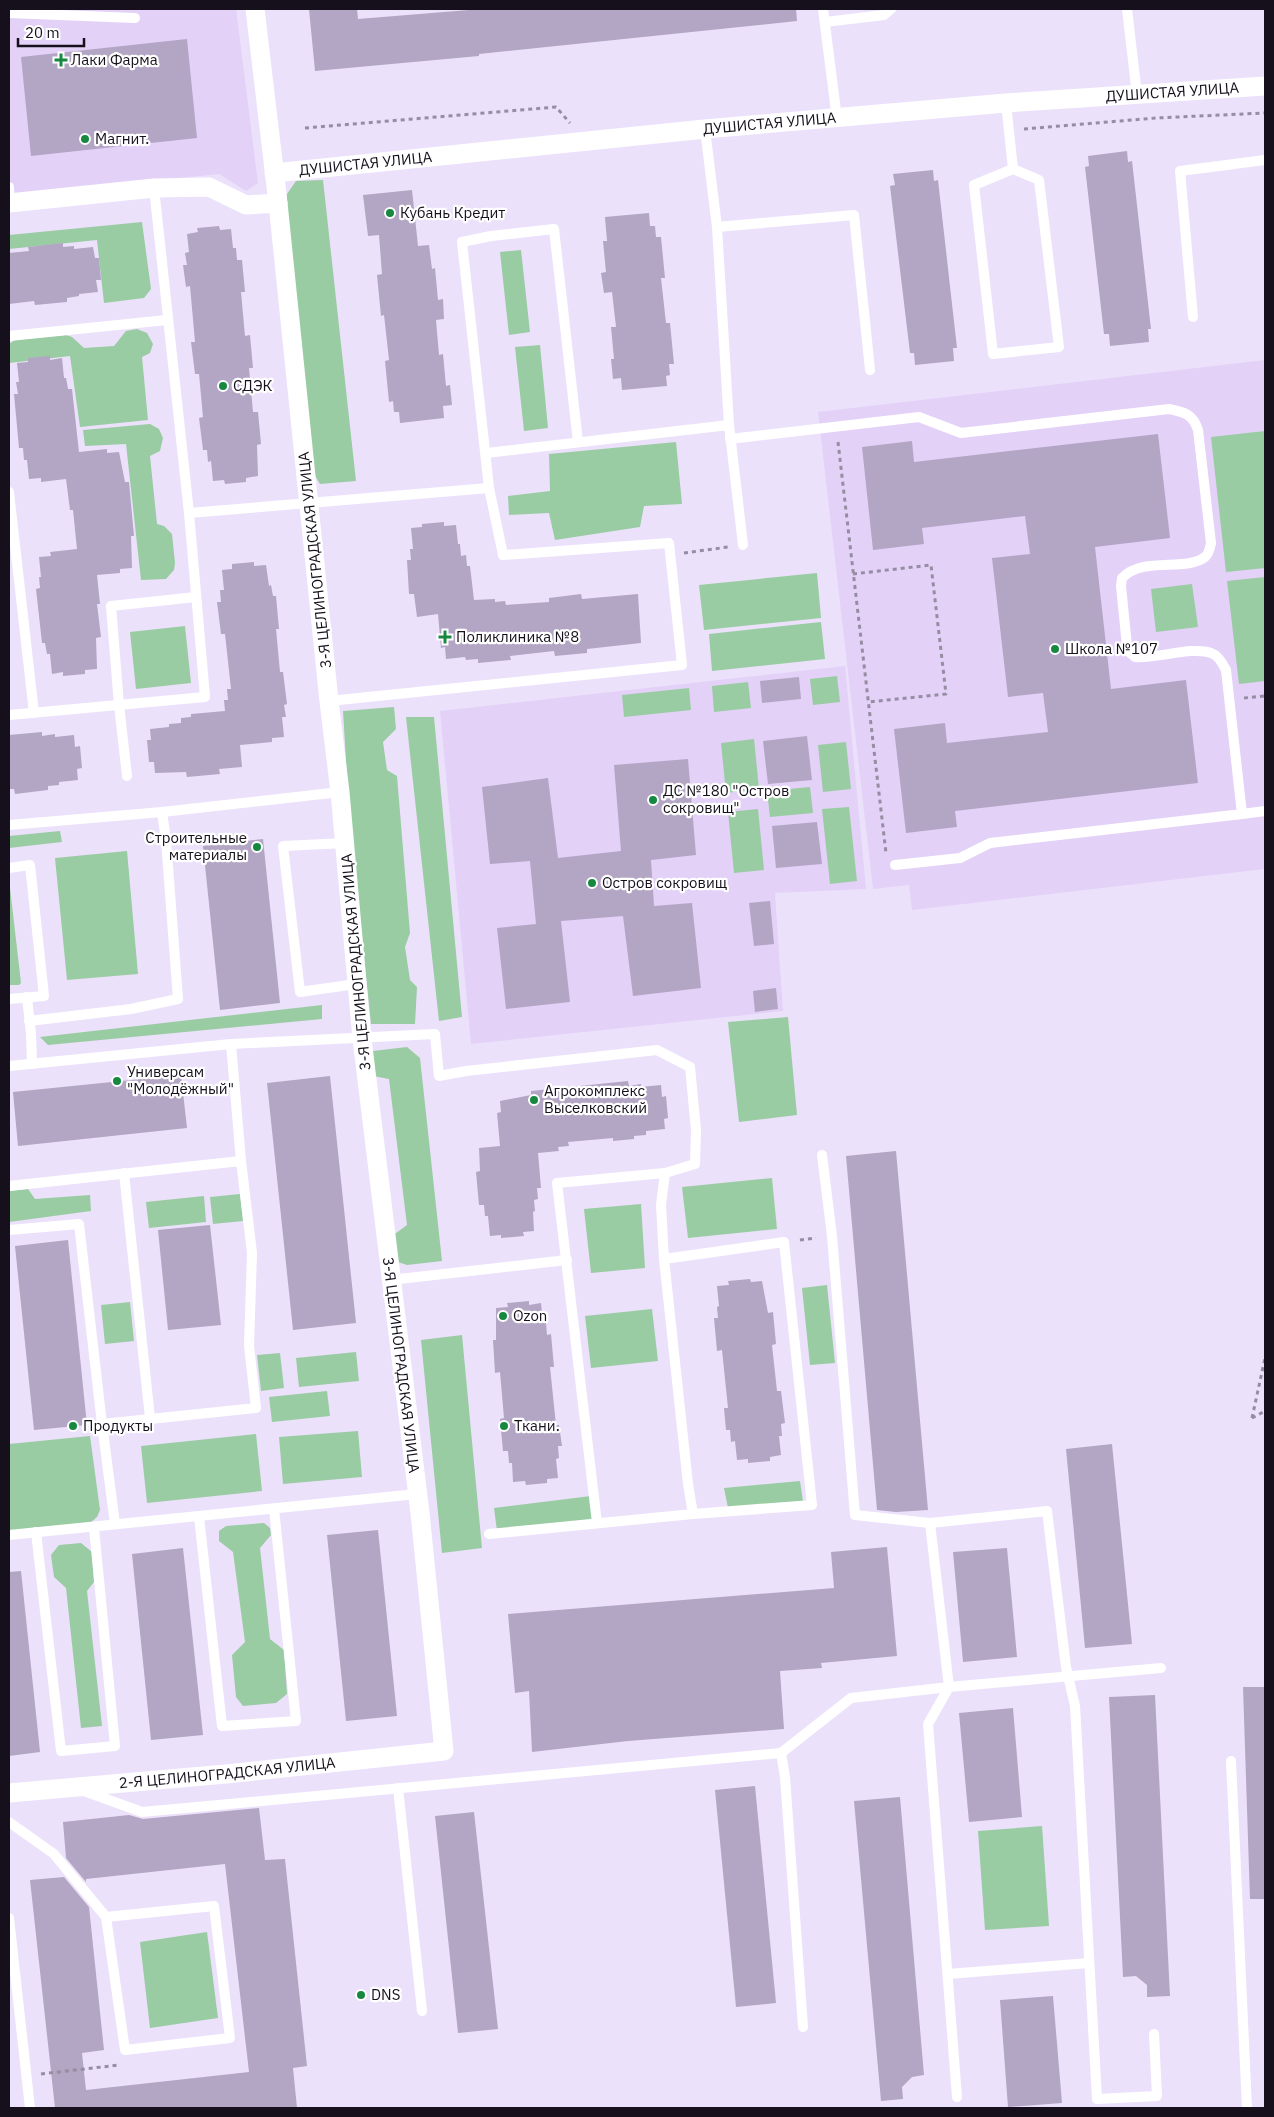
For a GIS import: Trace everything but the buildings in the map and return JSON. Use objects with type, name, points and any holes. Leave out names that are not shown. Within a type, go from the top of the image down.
[{"type":"street","name":"3-Я ЦЕЛИНОГРАДСКАЯ УЛИЦА","points":[[256,9],[340,792],[356,984],[417,1494],[444,1751]]},
{"type":"street","name":"ДУШИСТАЯ УЛИЦА","points":[[274,173],[705,129],[1006,104],[1265,86]]},
{"type":"street","points":[[9,198],[154,188],[209,187],[246,205],[278,202]]},
{"type":"street","name":"2-Я ЦЕЛИНОГРАДСКАЯ УЛИЦА","points":[[9,1793],[226,1774],[444,1751]]},
{"type":"lane","points":[[823,9],[836,119]]},
{"type":"lane","points":[[825,22],[884,15],[890,9]]},
{"type":"lane","points":[[1127,9],[1137,95]]},
{"type":"lane","points":[[9,14],[135,18]]},
{"type":"lane","points":[[1006,104],[1013,168]]},
{"type":"lane","points":[[705,129],[717,227],[730,439],[743,545]]},
{"type":"lane","points":[[1194,317],[1180,171],[1265,160]]},
{"type":"lane","points":[[1013,168],[1039,180],[1059,347],[992,354],[974,185],[1013,168]]},
{"type":"lane","points":[[9,715],[205,697],[189,513],[154,188]]},
{"type":"lane","points":[[717,227],[854,214],[870,370]]},
{"type":"lane","points":[[329,701],[682,665],[669,543],[503,555],[489,488],[487,453],[462,242],[491,236],[554,229],[578,442]]},
{"type":"lane","points":[[9,336],[167,320]]},
{"type":"lane","points":[[730,439],[919,417],[962,433],[1169,409],[1184,412],[1195,419],[1211,543],[1210,550],[1205,557],[1196,561],[1134,569],[1122,578],[1121,586],[1127,646],[1129,652],[1135,657],[1196,651],[1211,653],[1221,661],[1226,670],[1242,814]]},
{"type":"lane","points":[[487,453],[729,425]]},
{"type":"lane","points":[[189,513],[489,488]]},
{"type":"lane","points":[[9,492],[34,713]]},
{"type":"lane","points":[[128,776],[119,705],[111,606],[196,597]]},
{"type":"lane","points":[[9,825],[162,812],[340,792]]},
{"type":"lane","points":[[895,866],[960,858],[990,843],[1265,811]]},
{"type":"lane","points":[[29,1021],[131,1009],[178,999],[166,840],[162,812]]},
{"type":"lane","points":[[345,843],[283,846],[300,992],[356,984]]},
{"type":"lane","points":[[9,868],[30,865],[44,996],[9,999]]},
{"type":"lane","points":[[27,997],[32,1064]]},
{"type":"lane","points":[[9,1066],[231,1044],[435,1034],[439,1076],[466,1070],[657,1050],[690,1067],[696,1130],[695,1164],[665,1172],[557,1183],[597,1523]]},
{"type":"lane","points":[[102,1424],[256,1408],[249,1346],[252,1253],[241,1161],[231,1044]]},
{"type":"lane","points":[[822,1155],[832,1236],[855,1515],[930,1523],[1047,1512],[1068,1677],[1074,1706],[1096,2103],[1158,2096],[1154,2034]]},
{"type":"lane","points":[[9,1186],[241,1161]]},
{"type":"lane","points":[[665,1172],[662,1205],[664,1258],[688,1484],[693,1514]]},
{"type":"lane","points":[[124,1173],[150,1418]]},
{"type":"lane","points":[[9,1230],[79,1224],[115,1524]]},
{"type":"lane","points":[[489,1534],[693,1514],[812,1505],[784,1242],[664,1258]]},
{"type":"lane","points":[[390,1280],[567,1260]]},
{"type":"lane","points":[[9,1535],[94,1528],[115,1524],[417,1494]]},
{"type":"lane","points":[[199,1517],[222,1726],[296,1721],[274,1509]]},
{"type":"lane","points":[[930,1523],[950,1687],[928,1724],[958,2097]]},
{"type":"lane","points":[[36,1532],[61,1751],[115,1746],[94,1528]]},
{"type":"lane","points":[[74,1787],[142,1812],[781,1753],[851,1698],[1160,1668]]},
{"type":"lane","points":[[781,1753],[785,1778],[802,2027]]},
{"type":"lane","points":[[1230,1761],[1247,2108]]},
{"type":"lane","points":[[398,1788],[422,2011]]},
{"type":"lane","points":[[9,1822],[54,1854],[106,1917],[125,2050],[230,2038],[214,1906],[106,1917]]},
{"type":"lane","points":[[9,1918],[30,2108]]},
{"type":"lane","points":[[948,1974],[1089,1963]]},
{"type":"path","points":[[305,128],[556,107],[586,140]]},
{"type":"path","points":[[1009,130],[1156,118],[1265,113]]},
{"type":"path","points":[[837,427],[887,866],[895,866]]},
{"type":"path","points":[[670,555],[743,545]]},
{"type":"path","points":[[853,574],[931,565],[946,694],[868,702]]},
{"type":"path","points":[[784,1242],[832,1236]]},
{"type":"path","points":[[1265,1358],[1252,1418],[1265,1411]]},
{"type":"path","points":[[27,2076],[122,2064],[125,2050]]},
{"type":"shaded area","points":[[9,9],[236,9],[258,183],[246,191],[219,174],[9,195]]},
{"type":"shaded area","name":"Школа №107","points":[[1265,360],[1265,869],[912,910],[909,885],[873,889],[818,412]]},
{"type":"shaded area","name":"ДС №180 \"Остров сокровищ\"","points":[[845,666],[866,889],[775,893],[783,1011],[471,1044],[440,711]]},
{"type":"green space","points":[[323,180],[356,481],[320,484],[314,474],[286,209],[287,194],[296,181]]},
{"type":"green space","points":[[142,222],[151,289],[144,298],[104,303],[97,240],[9,249],[9,235]]},
{"type":"green space","points":[[521,250],[530,332],[509,335],[500,252]]},
{"type":"green space","points":[[137,329],[147,333],[153,344],[150,353],[142,357],[148,420],[80,427],[70,356],[9,363],[9,344],[15,340],[66,335],[72,337],[84,348],[114,346],[126,331]]},
{"type":"green space","points":[[540,345],[548,428],[524,431],[515,347]]},
{"type":"green space","points":[[150,424],[159,429],[163,438],[160,451],[150,456],[157,524],[164,526],[172,534],[175,563],[174,570],[166,579],[141,580],[126,444],[85,446],[83,430]]},
{"type":"green space","points":[[1265,431],[1265,568],[1226,572],[1211,437]]},
{"type":"green space","points":[[676,442],[682,504],[644,506],[640,527],[555,540],[549,513],[509,515],[508,496],[550,491],[549,454]]},
{"type":"green space","points":[[817,573],[821,618],[704,630],[699,585]]},
{"type":"green space","points":[[1265,577],[1265,681],[1239,684],[1227,581]]},
{"type":"green space","points":[[1192,584],[1198,627],[1156,632],[1151,589]]},
{"type":"green space","points":[[821,622],[825,659],[712,671],[709,634]]},
{"type":"green space","points":[[185,626],[191,683],[136,689],[130,632]]},
{"type":"green space","points":[[837,676],[840,702],[813,705],[810,679]]},
{"type":"green space","points":[[748,682],[751,708],[714,712],[712,686]]},
{"type":"green space","points":[[689,688],[691,710],[624,717],[622,695]]},
{"type":"green space","points":[[394,707],[396,729],[383,742],[387,770],[397,776],[410,933],[405,947],[410,980],[417,987],[415,1024],[371,1024],[349,810],[343,711]]},
{"type":"green space","points":[[406,717],[434,717],[462,1017],[439,1021]]},
{"type":"green space","points":[[754,739],[759,789],[726,793],[721,743]]},
{"type":"green space","points":[[846,742],[851,789],[823,792],[818,745]]},
{"type":"green space","points":[[810,787],[813,813],[770,817],[767,791]]},
{"type":"green space","points":[[849,807],[857,881],[830,884],[822,809]]},
{"type":"green space","points":[[758,809],[764,870],[734,873],[728,812]]},
{"type":"green space","points":[[60,831],[62,842],[9,848],[9,836]]},
{"type":"green space","points":[[127,851],[138,974],[67,980],[55,858]]},
{"type":"green space","points":[[9,879],[21,983],[19,985],[9,985]]},
{"type":"green space","points":[[322,1005],[322,1019],[48,1045],[40,1037]]},
{"type":"green space","points":[[788,1017],[797,1115],[739,1122],[728,1022]]},
{"type":"green space","points":[[407,1047],[420,1058],[442,1261],[407,1265],[395,1261],[392,1236],[407,1225],[389,1079],[373,1076],[373,1051]]},
{"type":"green space","points":[[772,1178],[777,1229],[688,1238],[682,1187]]},
{"type":"green space","points":[[28,1189],[35,1199],[90,1195],[91,1211],[9,1222],[9,1191]]},
{"type":"green space","points":[[240,1194],[243,1221],[213,1224],[210,1197]]},
{"type":"green space","points":[[204,1196],[206,1222],[149,1228],[146,1202]]},
{"type":"green space","points":[[641,1204],[645,1268],[591,1273],[584,1209]]},
{"type":"green space","points":[[827,1285],[835,1363],[810,1365],[802,1288]]},
{"type":"green space","points":[[130,1302],[134,1341],[105,1344],[101,1305]]},
{"type":"green space","points":[[652,1309],[658,1361],[591,1368],[585,1316]]},
{"type":"green space","points":[[462,1335],[482,1548],[442,1553],[421,1340]]},
{"type":"green space","points":[[356,1352],[359,1381],[299,1387],[296,1358]]},
{"type":"green space","points":[[280,1353],[284,1388],[261,1391],[257,1355]]},
{"type":"green space","points":[[327,1391],[330,1416],[272,1422],[269,1397]]},
{"type":"green space","points":[[358,1431],[362,1477],[283,1484],[279,1437]]},
{"type":"green space","points":[[256,1434],[262,1491],[147,1503],[141,1446]]},
{"type":"green space","points":[[90,1436],[100,1510],[97,1517],[90,1523],[9,1532],[9,1444]]},
{"type":"green space","points":[[800,1481],[803,1501],[728,1508],[724,1488]]},
{"type":"green space","points":[[591,1496],[595,1519],[497,1531],[494,1508]]},
{"type":"green space","points":[[264,1523],[270,1528],[271,1535],[260,1548],[270,1639],[284,1650],[287,1694],[276,1703],[243,1706],[236,1697],[232,1655],[245,1642],[233,1552],[219,1541],[219,1531],[226,1526]]},
{"type":"green space","points":[[81,1543],[92,1552],[94,1582],[87,1591],[102,1726],[81,1728],[66,1588],[54,1577],[51,1555],[59,1545]]},
{"type":"green space","points":[[1042,1826],[1049,1926],[985,1930],[978,1831]]},
{"type":"green space","points":[[207,1932],[218,2018],[150,2028],[140,1942]]},
{"type":"place","name":"Лаки Фарма","points":[[61,60]]},
{"type":"place","name":"Магнит.","points":[[85,139]]},
{"type":"place","name":"Кубань Кредит","points":[[390,213]]},
{"type":"place","name":"СДЭК","points":[[223,386]]},
{"type":"place","name":"Поликлиника №8","points":[[445,637]]},
{"type":"place","name":"Школа №107","points":[[1055,649]]},
{"type":"place","name":"ДС №180 \"Остров сокровищ\"","points":[[653,800]]},
{"type":"place","name":"Строительные материалы","points":[[257,847]]},
{"type":"place","name":"Остров сокровищ","points":[[592,883]]},
{"type":"place","name":"Универсам \"Молодёжный\"","points":[[117,1081]]},
{"type":"place","name":"Агрокомплекс Выселковский","points":[[534,1100]]},
{"type":"place","name":"Ozon","points":[[503,1316]]},
{"type":"place","name":"Продукты","points":[[73,1426]]},
{"type":"place","name":"Ткани.","points":[[504,1426]]},
{"type":"place","name":"DNS","points":[[361,1995]]}]
